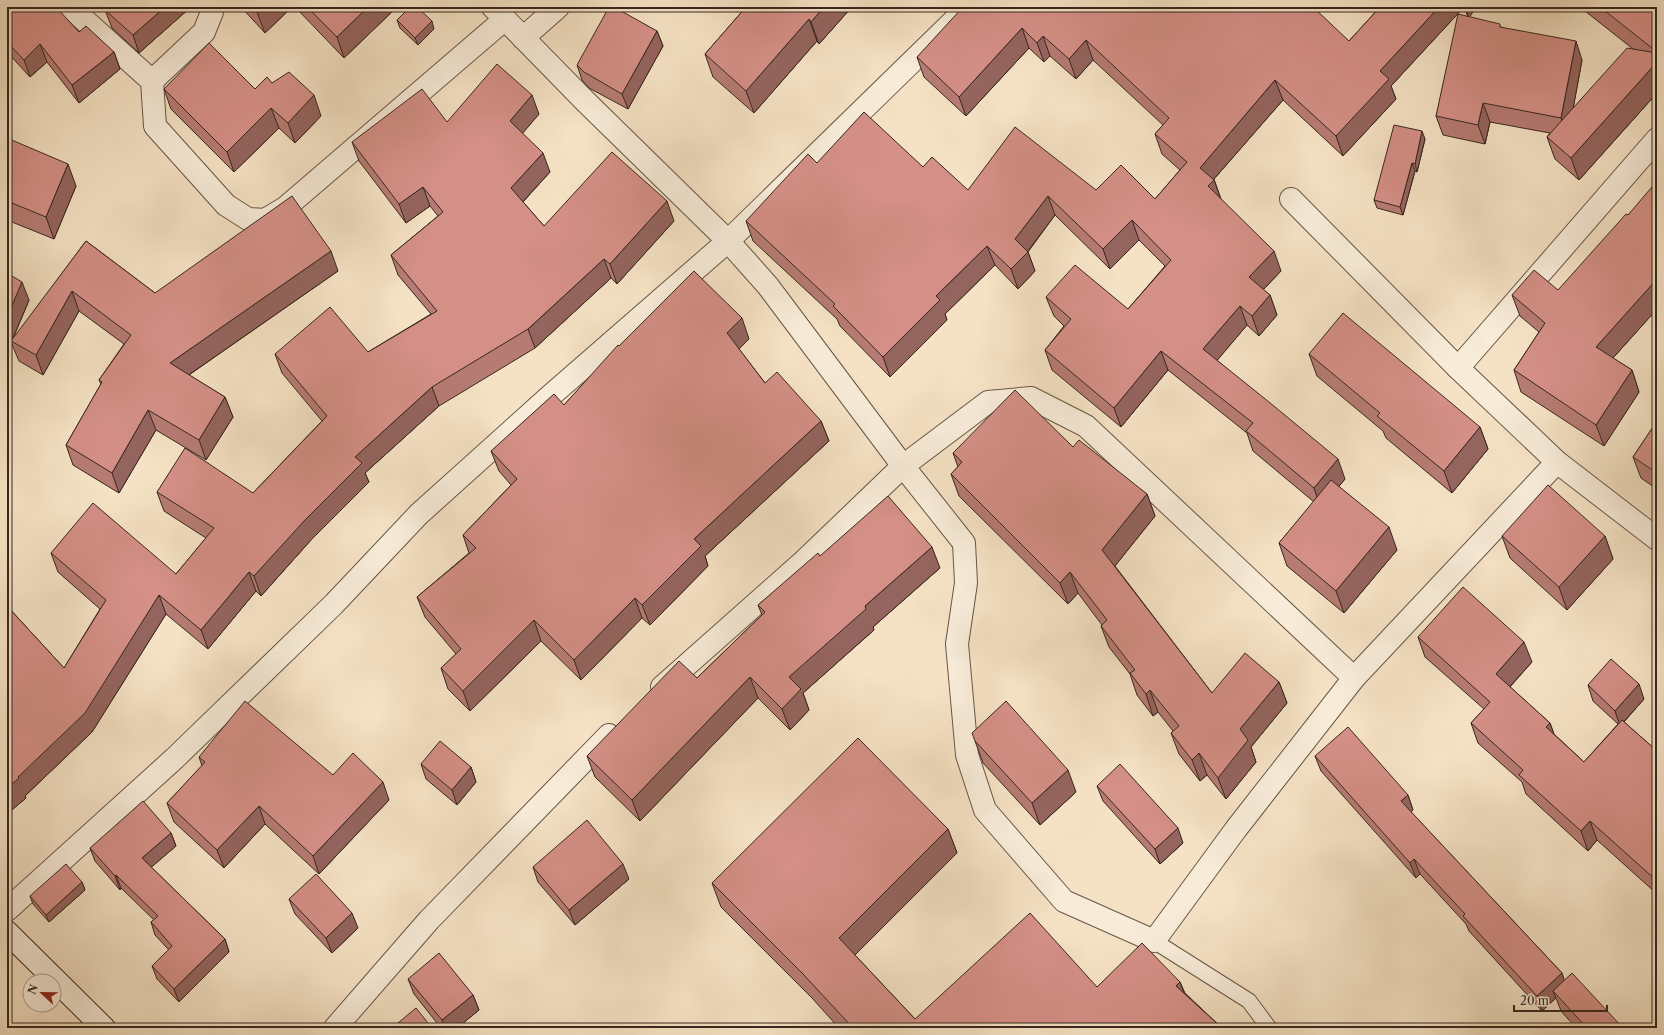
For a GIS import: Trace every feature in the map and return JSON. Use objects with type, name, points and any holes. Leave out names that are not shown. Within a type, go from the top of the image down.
[{"type":"street","points":[[70,7],[152,80],[155,126],[226,205],[248,219],[265,220],[285,208],[499,13],[728,241],[768,286],[903,466],[964,543],[966,583],[957,644],[967,755],[985,810],[1064,901],[1154,941],[1236,828],[1354,678],[1556,462]]},
{"type":"street","points":[[152,80],[204,32],[212,12],[211,7]]},
{"type":"street","points":[[523,38],[558,7]]},
{"type":"street","points":[[7,910],[175,758],[334,604],[425,509],[554,392],[728,241],[968,7]]},
{"type":"street","points":[[1458,368],[1657,139]]},
{"type":"street","points":[[1291,199],[1458,368],[1556,462],[1657,539]]},
{"type":"street","points":[[645,702],[804,561],[903,466],[988,402],[1032,398],[1086,426],[1354,678]]},
{"type":"street","points":[[335,1028],[429,920],[621,723]]},
{"type":"street","points":[[7,932],[104,1028]]},
{"type":"lane","points":[[1154,941],[1249,1001],[1269,1028]]},
{"type":"building","points":[[7,7],[56,7],[79,32],[86,26],[114,52],[72,85],[40,44],[24,60],[7,42]]},
{"type":"building","points":[[110,7],[165,7],[133,35],[105,10]]},
{"type":"building","points":[[253,7],[262,7],[257,12]]},
{"type":"building","points":[[307,7],[368,7],[337,37]]},
{"type":"building","points":[[410,7],[417,7],[432,21],[415,38],[397,20]]},
{"type":"building","points":[[609,7],[614,7],[657,31],[622,94],[584,72],[577,65]]},
{"type":"building","points":[[746,7],[824,7],[811,22],[809,19],[746,91],[705,54]]},
{"type":"building","points":[[963,7],[1313,7],[1349,41],[1380,7],[1439,7],[1380,71],[1389,79],[1336,136],[1275,80],[1200,168],[1214,180],[1208,186],[1274,251],[1249,277],[1270,295],[1252,316],[1240,306],[1203,349],[1338,459],[1314,488],[1246,431],[1253,423],[1161,351],[1114,408],[1045,350],[1071,319],[1046,297],[1075,265],[1128,309],[1171,260],[1132,220],[1103,249],[1048,196],[1015,239],[1028,252],[1011,269],[987,246],[936,296],[940,300],[883,357],[833,306],[835,304],[746,221],[808,154],[817,163],[864,112],[923,167],[932,157],[968,190],[1015,127],[1096,190],[1121,165],[1155,199],[1187,162],[1155,134],[1169,118],[1086,40],[1069,59],[1043,36],[1037,43],[1022,28],[959,97],[917,57]]},
{"type":"building","points":[[1600,7],[1657,7],[1657,52]]},
{"type":"building","points":[[1458,14],[1500,24],[1500,27],[1576,41],[1561,118],[1483,103],[1478,125],[1436,116]]},
{"type":"building","points":[[209,43],[255,89],[267,77],[272,83],[289,72],[314,95],[288,123],[271,108],[227,152],[164,89]]},
{"type":"building","points":[[1627,48],[1657,53],[1657,62],[1571,158],[1547,137]]},
{"type":"building","points":[[497,64],[532,95],[510,121],[543,153],[511,188],[544,226],[612,152],[667,201],[610,264],[604,259],[528,329],[432,387],[355,457],[362,463],[304,521],[254,576],[249,572],[201,630],[159,595],[85,713],[7,788],[7,606],[64,668],[106,600],[51,553],[93,503],[176,574],[214,528],[157,492],[185,448],[253,493],[327,416],[275,354],[330,307],[368,352],[437,311],[391,255],[443,212],[423,187],[399,204],[352,142],[422,89],[447,122]]},
{"type":"building","points":[[1394,125],[1422,131],[1415,164],[1412,163],[1400,207],[1374,200]]},
{"type":"building","points":[[7,138],[68,164],[46,217],[7,201]]},
{"type":"building","points":[[1657,181],[1657,279],[1596,347],[1632,370],[1596,425],[1514,370],[1545,323],[1512,295],[1534,270],[1558,290],[1626,214],[1628,215]]},
{"type":"building","points":[[292,196],[331,251],[170,363],[225,397],[199,440],[148,410],[112,473],[66,445],[102,382],[99,380],[131,335],[72,291],[36,355],[11,341],[86,241],[155,293]]},
{"type":"building","points":[[694,271],[742,318],[727,333],[765,383],[777,372],[821,421],[694,539],[701,546],[642,605],[635,598],[574,660],[534,620],[463,691],[441,668],[461,649],[417,597],[476,548],[463,535],[517,479],[491,451],[554,394],[564,405],[618,345],[619,346]]},
{"type":"building","points":[[7,273],[22,282],[7,317]]},
{"type":"building","points":[[1343,313],[1480,427],[1444,471],[1377,416],[1380,413],[1309,354]]},
{"type":"building","points":[[1015,390],[1073,447],[1079,440],[1147,494],[1102,550],[1212,693],[1245,653],[1279,682],[1240,729],[1248,740],[1218,778],[1199,753],[1192,760],[1171,733],[1179,726],[1150,690],[1146,694],[1130,673],[1135,670],[1101,626],[1107,620],[1070,572],[1060,583],[951,474],[962,462],[953,453]]},
{"type":"building","points":[[1657,421],[1657,473],[1633,457]]},
{"type":"building","points":[[1331,480],[1389,527],[1336,591],[1279,543]]},
{"type":"building","points":[[1548,485],[1605,536],[1559,587],[1502,536]]},
{"type":"building","points":[[888,496],[932,547],[865,606],[866,609],[789,677],[801,689],[782,709],[750,677],[632,800],[587,756],[679,661],[697,678],[765,612],[758,605],[818,553],[820,556]]},
{"type":"building","points":[[1463,587],[1524,642],[1496,674],[1550,723],[1546,727],[1584,762],[1622,720],[1657,751],[1657,881],[1590,821],[1581,831],[1519,775],[1523,770],[1471,723],[1490,702],[1418,637]]},
{"type":"building","points":[[1611,659],[1639,684],[1615,711],[1588,685]]},
{"type":"building","points":[[245,701],[333,775],[353,753],[383,782],[313,856],[259,806],[217,850],[167,803],[205,762],[199,757]]},
{"type":"building","points":[[1006,701],[1068,770],[1032,803],[975,741],[972,733]]},
{"type":"building","points":[[1348,727],[1408,795],[1401,801],[1562,973],[1537,996],[1463,916],[1465,914],[1414,859],[1410,863],[1315,756]]},
{"type":"building","points":[[858,738],[948,829],[839,938],[915,1019],[1030,913],[1097,987],[1142,943],[1180,982],[1176,986],[1222,1028],[948,1028],[945,1025],[941,1028],[853,1028],[803,974],[712,883]]},
{"type":"building","points":[[440,741],[471,767],[452,790],[421,764]]},
{"type":"building","points":[[1120,764],[1178,828],[1155,849],[1097,786]]},
{"type":"building","points":[[143,801],[171,833],[142,858],[225,939],[174,989],[152,966],[172,946],[151,922],[158,916],[116,875],[115,876],[90,848]]},
{"type":"building","points":[[587,820],[623,864],[569,910],[533,867]]},
{"type":"building","points":[[66,864],[82,882],[46,915],[30,896]]},
{"type":"building","points":[[316,874],[352,913],[326,938],[289,899]]},
{"type":"building","points":[[439,953],[473,995],[442,1020],[408,979]]},
{"type":"building","points":[[1572,973],[1623,1028],[1587,1028],[1553,991]]},
{"type":"building","points":[[416,1008],[432,1028],[392,1028]]},
{"type":"building","points":[[7,1025],[14,1028],[7,1028]]}]
